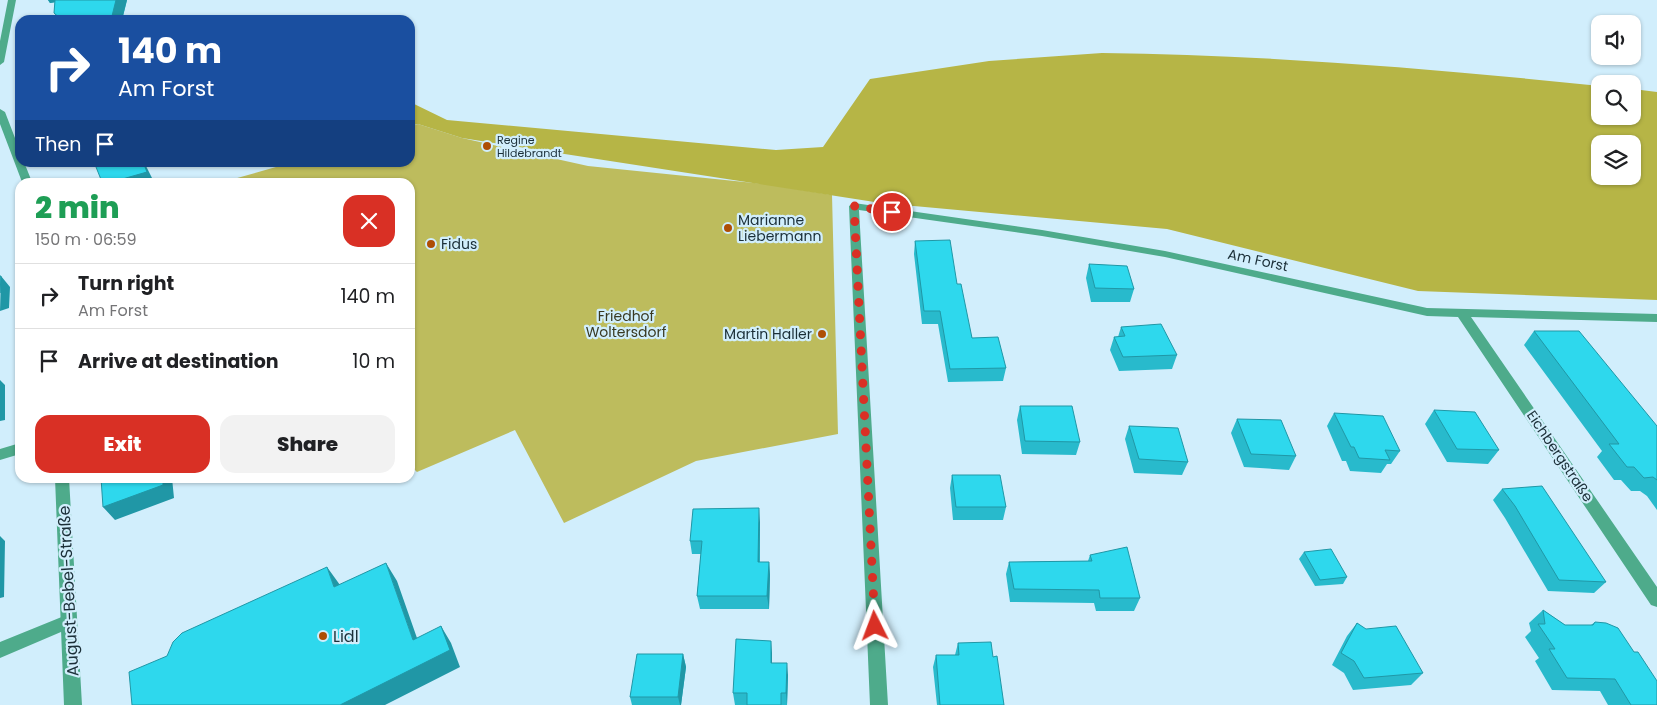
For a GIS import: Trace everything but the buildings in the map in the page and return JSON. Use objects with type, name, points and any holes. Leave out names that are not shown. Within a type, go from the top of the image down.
[{"type":"street","points":[[0,62],[12,0]]},
{"type":"street","points":[[0,112],[15,151]]},
{"type":"street","name":"Am Forst","points":[[879,705],[854,206],[1042,233],[1165,254],[1427,312],[1657,318]]},
{"type":"street","name":"Eichbergstraße","points":[[1461,312],[1657,600]]},
{"type":"street","points":[[0,456],[15,450]]},
{"type":"street","name":"August-Bebel-Straße","points":[[62,483],[73,705]]},
{"type":"street","points":[[0,650],[69,621]]},
{"type":"green space","name":"Friedhof Woltersdorf","points":[[418,124],[462,138],[588,166],[765,184],[832,195],[838,434],[696,461],[564,523],[515,430],[417,472],[415,470],[415,178],[237,178],[276,167],[415,167],[415,125]]},
{"type":"shaded area","points":[[1102,53],[1164,54],[1351,64],[1591,85],[1591,125],[1641,125],[1641,90],[1657,92],[1657,300],[1418,291],[1167,229],[881,203],[462,138],[418,124],[415,125],[415,104],[447,120],[776,150],[823,147],[870,79],[989,61]]},
{"type":"place","name":"Regine Hildebrandt","points":[[487,146]]},
{"type":"place","name":"Marianne Liebermann","points":[[728,228]]},
{"type":"place","name":"Fidus","points":[[431,244]]},
{"type":"place","name":"Martin Haller","points":[[822,334]]},
{"type":"place","name":"Lidl","points":[[323,636]]},
{"type":"route","points":[[875,626],[854,206],[892,212]]}]
